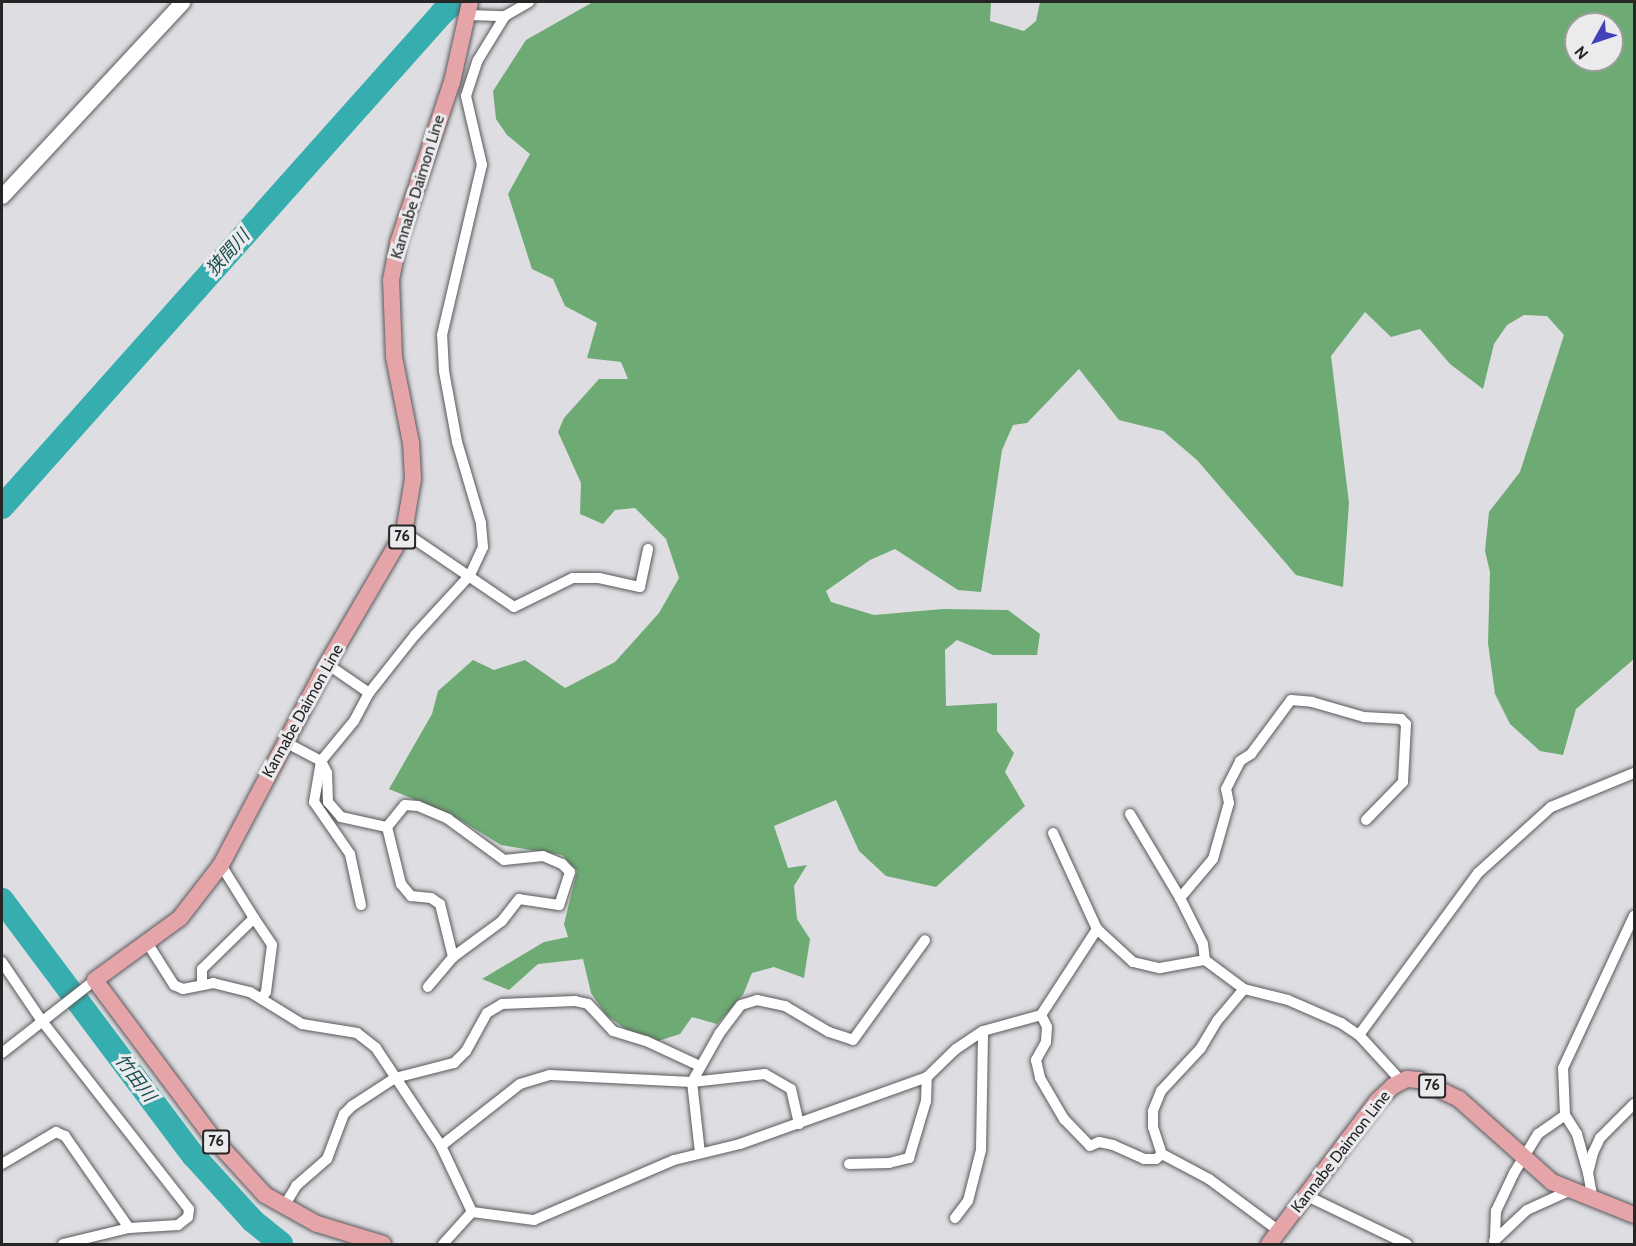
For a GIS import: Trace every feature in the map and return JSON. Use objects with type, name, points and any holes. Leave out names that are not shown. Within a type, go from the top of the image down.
[{"type":"main road","points":[[2,196],[182,2]]},
{"type":"main road","name":"Kannabe Daimon Line","points":[[93,982],[148,944],[180,918],[221,865],[327,664],[404,532],[413,480],[411,443],[393,346],[391,280],[398,243],[452,82],[470,7]]},
{"type":"main road","name":"76","points":[[93,982],[246,1178],[283,1208],[317,1224],[383,1245]]},
{"type":"main road","name":"Kannabe Daimon Line","points":[[1274,1238],[1377,1101],[1402,1082],[1419,1080],[1460,1099],[1552,1182],[1593,1201],[1635,1215]]},
{"type":"street","points":[[362,905],[350,854],[314,802],[321,761],[354,721],[369,693],[414,635],[470,575],[483,547],[483,537],[458,442],[444,370],[442,335],[482,165],[466,96],[478,60],[505,16],[529,2]]},
{"type":"street","points":[[470,7],[505,16]]},
{"type":"street","points":[[404,532],[514,606],[573,578],[599,578],[640,587],[648,549]]},
{"type":"street","points":[[327,664],[369,693]]},
{"type":"street","points":[[1180,898],[1214,859],[1229,803],[1226,789],[1240,761],[1251,754],[1291,700],[1312,702],[1364,717],[1401,719],[1406,724],[1403,782],[1366,820]]},
{"type":"street","points":[[285,742],[321,761],[327,773],[328,802],[341,817],[387,827]]},
{"type":"street","points":[[1359,1035],[1478,873],[1551,807],[1635,773]]},
{"type":"street","points":[[387,827],[405,805],[418,806],[448,819],[504,860],[543,856],[562,864],[570,872],[560,905],[519,899],[502,921],[453,957],[428,987]]},
{"type":"street","points":[[1130,814],[1180,898],[1203,944],[1205,960],[1244,989],[1317,1011],[1359,1035],[1402,1082]]},
{"type":"street","points":[[387,827],[401,884],[411,896],[431,898],[440,904],[453,957]]},
{"type":"street","points":[[1053,833],[1097,929],[1141,965],[1160,968],[1205,960]]},
{"type":"street","points":[[221,865],[272,945],[267,992],[262,998]]},
{"type":"street","points":[[1593,1201],[1577,1134],[1565,1115],[1563,1068],[1635,916]]},
{"type":"street","points":[[202,982],[202,969],[254,918]]},
{"type":"street","points":[[472,1212],[534,1220],[674,1160],[740,1144],[927,1077],[956,1049],[982,1031],[1041,1015],[1097,929]]},
{"type":"street","points":[[700,1153],[692,1082],[700,1066],[741,1005],[757,1000],[785,1006],[829,1032],[853,1040],[926,940]]},
{"type":"street","points":[[148,944],[174,985],[183,989],[202,982],[262,998],[302,1024],[357,1033],[376,1048],[441,1146],[472,1212]]},
{"type":"street","points":[[2,962],[189,1209],[188,1217],[178,1225],[129,1228],[63,1245]]},
{"type":"street","points":[[2,1053],[93,982]]},
{"type":"street","points":[[1244,989],[1216,1021],[1201,1048],[1156,1100],[1153,1127],[1162,1154],[1209,1179],[1274,1238]]},
{"type":"street","points":[[283,1208],[296,1186],[327,1158],[344,1114],[395,1078],[454,1063],[466,1051],[487,1013],[502,1004],[524,1001],[588,1004],[613,1031],[646,1041],[700,1066]]},
{"type":"street","points":[[1041,1015],[1047,1027],[1046,1042],[1036,1060],[1038,1069],[1064,1119],[1090,1146],[1099,1142],[1113,1145],[1144,1159],[1156,1159],[1162,1154]]},
{"type":"street","points":[[955,1218],[968,1201],[981,1150],[982,1031]]},
{"type":"street","points":[[441,1146],[520,1084],[536,1078],[592,1076],[692,1082],[765,1074],[791,1089],[799,1124]]},
{"type":"street","points":[[849,1164],[889,1163],[909,1158],[926,1101],[927,1077]]},
{"type":"street","points":[[1588,1173],[1600,1138],[1635,1104]]},
{"type":"street","points":[[1494,1241],[1496,1211],[1524,1157],[1538,1134],[1550,1122],[1565,1115]]},
{"type":"street","points":[[2,1164],[56,1132],[65,1136],[129,1228]]},
{"type":"street","points":[[1494,1241],[1527,1210],[1571,1190]]},
{"type":"street","points":[[1305,1195],[1407,1245]]},
{"type":"street","points":[[442,1245],[472,1212]]},
{"type":"green space","points":[[593,2],[991,2],[990,21],[1024,31],[1036,21],[1040,2],[1634,2],[1634,659],[1576,709],[1563,755],[1540,751],[1510,724],[1495,694],[1488,643],[1490,572],[1485,551],[1489,512],[1520,472],[1564,335],[1547,316],[1524,315],[1507,325],[1494,344],[1483,389],[1450,364],[1420,329],[1391,337],[1365,312],[1331,356],[1349,503],[1343,587],[1296,575],[1197,460],[1163,431],[1119,420],[1079,369],[1027,423],[1013,425],[1002,450],[981,592],[958,590],[895,549],[870,560],[826,591],[831,602],[874,615],[943,609],[1008,610],[1040,634],[1037,655],[993,655],[957,640],[945,650],[946,706],[997,703],[997,731],[1014,753],[1005,772],[1025,806],[936,887],[886,876],[859,851],[836,800],[774,826],[788,868],[807,865],[794,886],[797,919],[810,939],[804,978],[774,967],[752,973],[743,995],[717,1024],[692,1017],[680,1034],[655,1042],[630,1032],[606,1015],[591,993],[583,959],[538,964],[509,990],[482,979],[544,942],[568,937],[564,924],[577,871],[562,855],[501,845],[452,815],[389,789],[432,714],[438,691],[473,660],[494,670],[525,660],[565,688],[615,662],[659,613],[679,578],[666,539],[635,508],[615,510],[603,524],[580,514],[581,483],[558,432],[564,418],[599,379],[628,379],[621,362],[587,358],[597,323],[565,306],[553,279],[532,269],[508,194],[530,154],[507,135],[496,119],[493,91],[526,40]]},
{"type":"waterway","name":"狭間川","points":[[2,507],[443,12],[456,2]]},
{"type":"waterway","name":"竹田川","points":[[2,900],[193,1155],[253,1221],[281,1244]]}]
